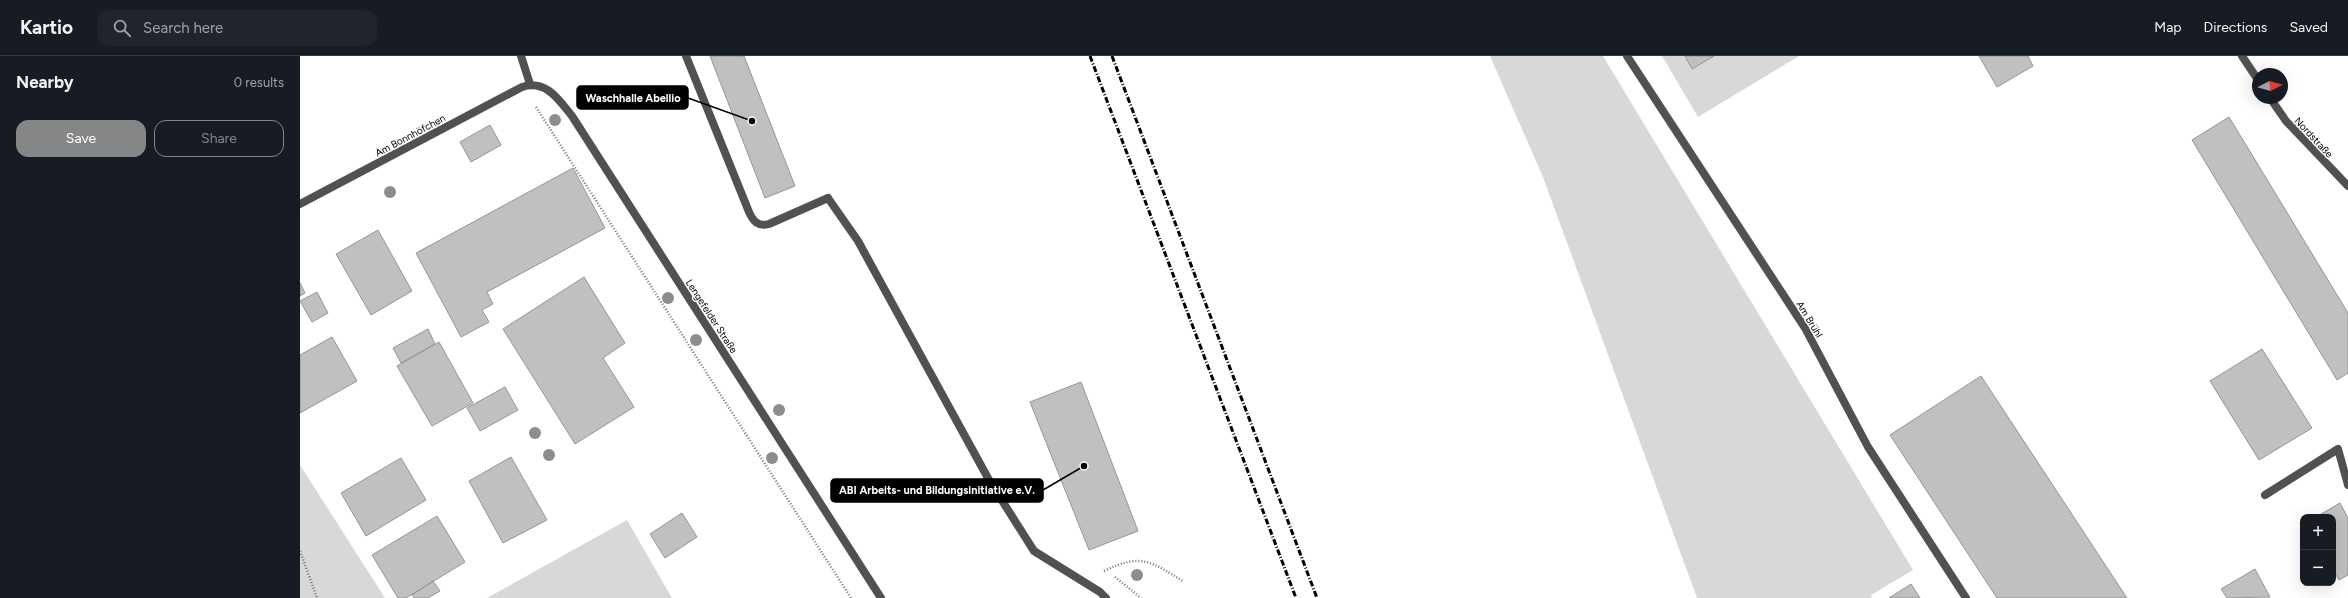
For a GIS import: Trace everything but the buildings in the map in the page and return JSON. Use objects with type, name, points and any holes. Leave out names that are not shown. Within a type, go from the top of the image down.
[{"type":"street","points":[[521,56],[530,84]]},
{"type":"street","points":[[686,56],[749,212],[755,222],[764,226],[828,198],[858,241],[989,480],[1034,551],[1100,592],[1106,598]]},
{"type":"street","name":"Am Brühl","points":[[1627,56],[1804,328],[1868,447],[1966,598]]},
{"type":"street","points":[[2242,56],[2252,71]]},
{"type":"street","name":"Am Bonnhöfchen","points":[[300,204],[511,92],[530,84]]},
{"type":"street","name":"Lengefelder Straße","points":[[530,84],[546,88],[572,116],[881,598]]},
{"type":"street","name":"Nordstraße","points":[[2274,104],[2286,121],[2348,186]]},
{"type":"street","points":[[2265,495],[2338,449],[2348,485]]},
{"type":"path","points":[[534,105],[851,598]]},
{"type":"path","points":[[300,551],[317,598]]},
{"type":"path","points":[[1104,572],[1132,561],[1148,561],[1184,582]]},
{"type":"shaded area","points":[[1490,56],[1603,56],[1913,570],[1871,595],[1872,598],[1697,598],[1543,177]]},
{"type":"shaded area","points":[[1662,56],[1799,56],[1698,117]]},
{"type":"shaded area","points":[[300,465],[385,598],[300,598]]},
{"type":"shaded area","points":[[627,520],[672,598],[487,598]]},
{"type":"railway","points":[[1090,56],[1296,598]]},
{"type":"railway","points":[[1112,56],[1317,598]]},
{"type":"place","name":"Waschhalle Abellio","points":[[752,121]]},
{"type":"place","name":"ABI Arbeits- und Bildungsinitiative e.V.","points":[[1084,466]]}]
